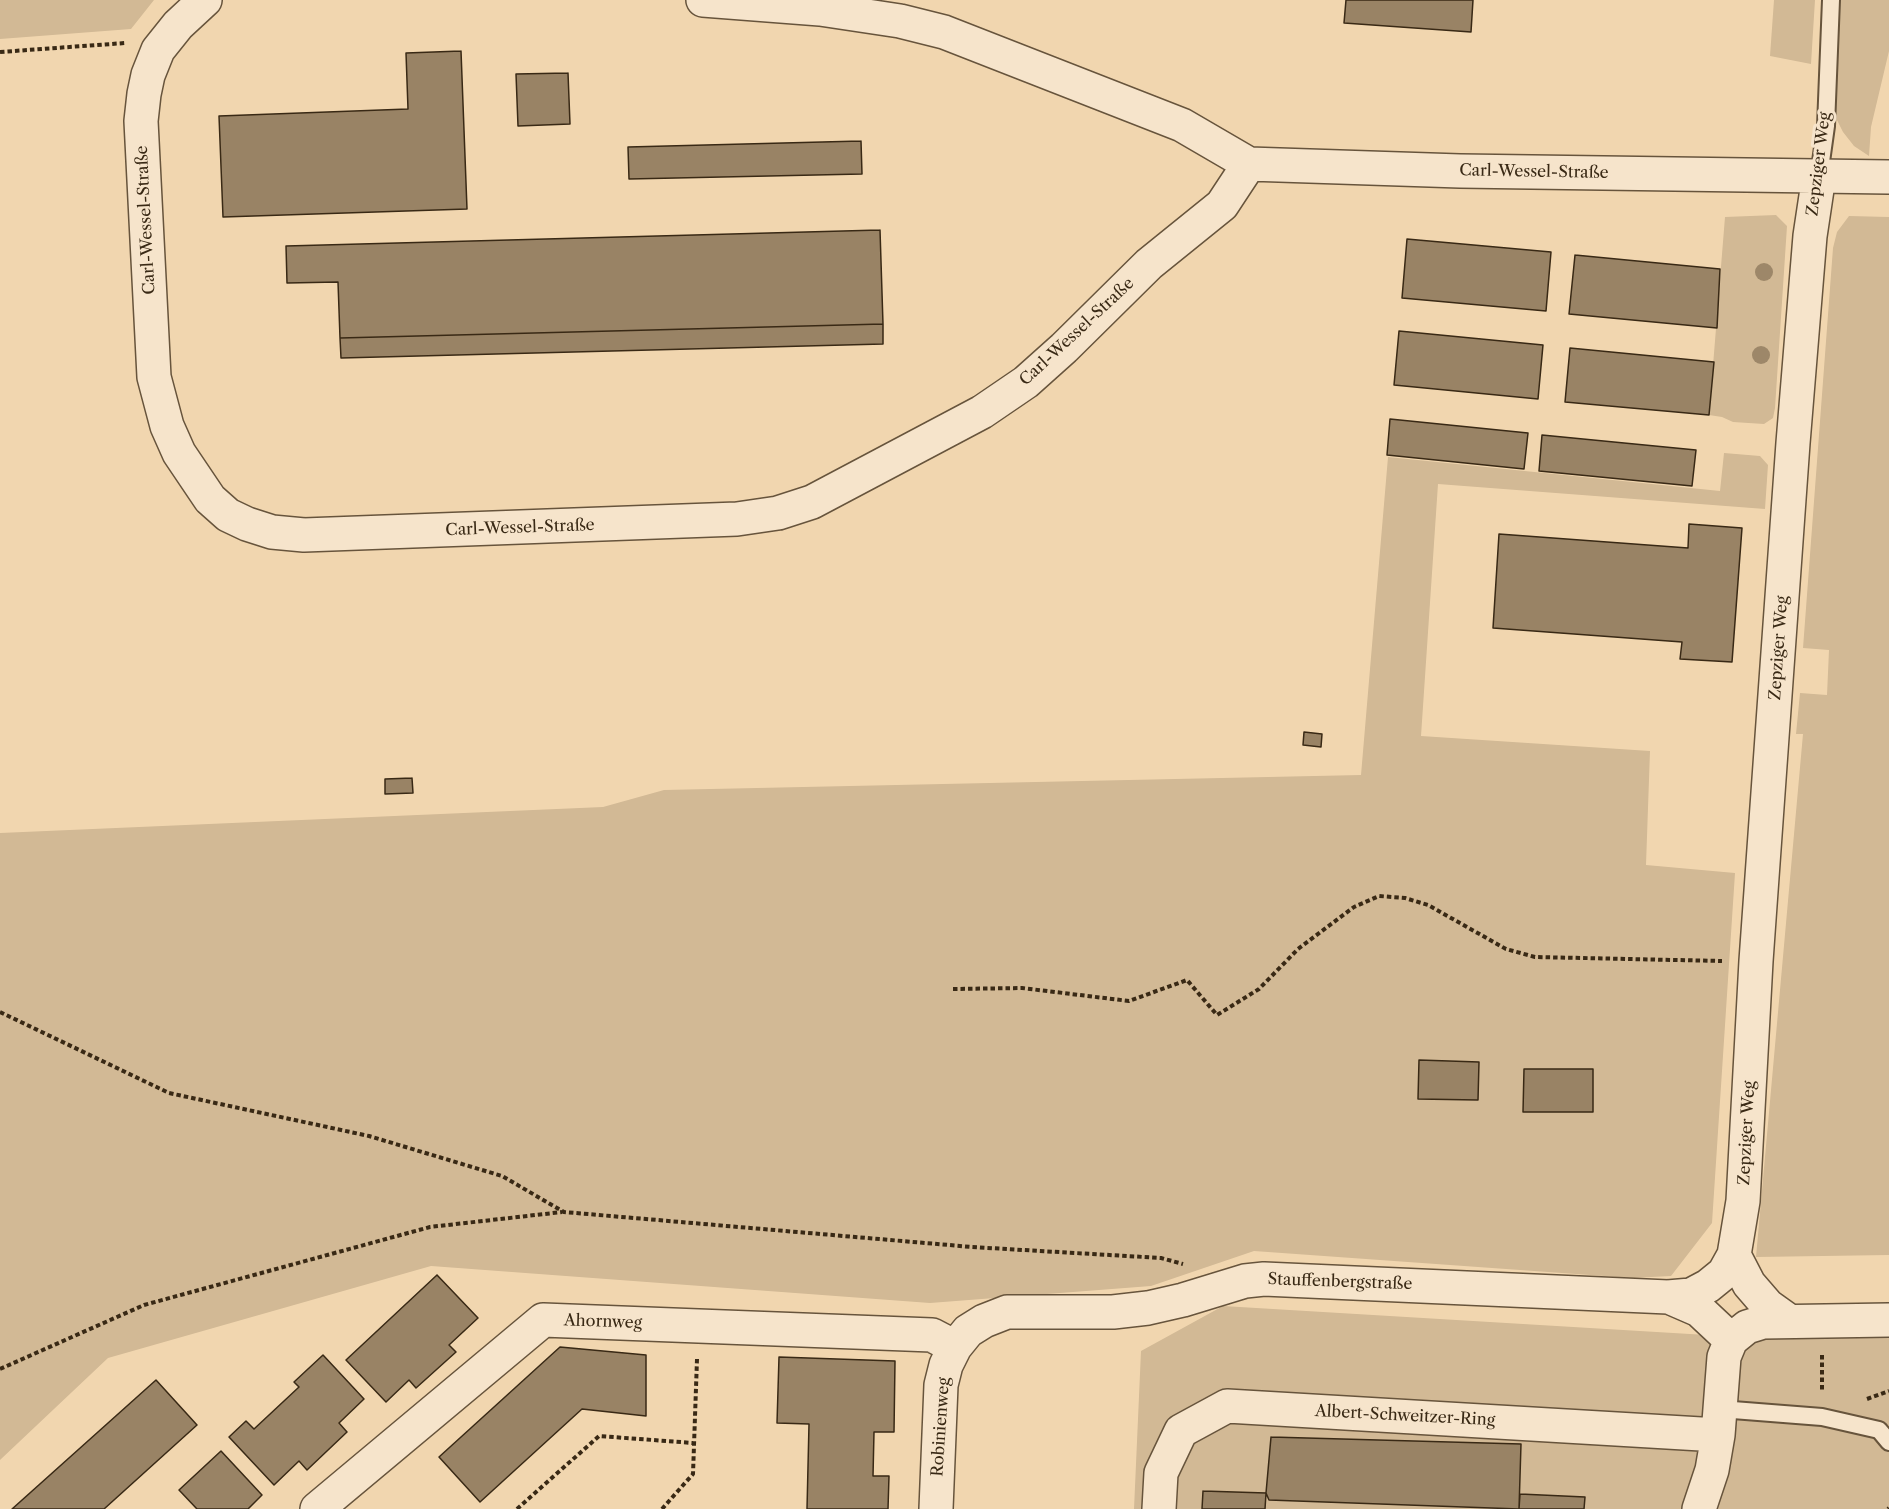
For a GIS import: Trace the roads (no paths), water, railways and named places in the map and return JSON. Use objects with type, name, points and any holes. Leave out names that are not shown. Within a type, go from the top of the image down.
[{"type":"street","name":"Carl-Wessel-Straße","points":[[205,0],[178,25],[158,50],[148,75],[141,121],[154,377],[167,426],[179,453],[210,499],[228,515],[272,532],[304,535],[737,519],[778,513],[812,502],[982,412],[1026,382],[1149,264],[1222,205],[1249,164]]},
{"type":"street","name":"Carl-Wessel-Straße","points":[[703,0],[820,9],[900,21],[944,32],[1182,125],[1249,164],[1389,170],[1889,177]]},
{"type":"street","name":"Zepziger Weg","points":[[1707,1286],[1724,1273],[1734,1255],[1743,1201],[1756,961],[1810,236],[1819,176]]},
{"type":"street","points":[[1734,1255],[1749,1284],[1768,1306],[1789,1321]]},
{"type":"street","name":"Stauffenbergstraße","points":[[955,1347],[968,1331],[984,1321],[1007,1312],[1113,1312],[1148,1308],[1245,1281],[1264,1279],[1669,1297],[1691,1294],[1707,1286]]},
{"type":"street","name":"Stauffenbergstraße","points":[[1669,1297],[1699,1310],[1739,1333]]},
{"type":"street","name":"Ahornweg","points":[[317,1509],[543,1320],[932,1335],[955,1347]]},
{"type":"street","points":[[1699,1509],[1712,1470],[1719,1422],[1724,1357],[1739,1333],[1763,1322],[1889,1320]]},
{"type":"street","name":"Robinienweg","points":[[936,1509],[941,1385],[946,1365],[955,1347]]},
{"type":"street","name":"Albert-Schweitzer-Ring","points":[[1158,1509],[1161,1473],[1181,1431],[1227,1406],[1719,1422]]},
{"type":"lane","name":"Zepziger Weg","points":[[1819,176],[1826,126],[1831,0]]},
{"type":"lane","points":[[1719,1422],[1822,1417],[1879,1430],[1889,1442]]}]
